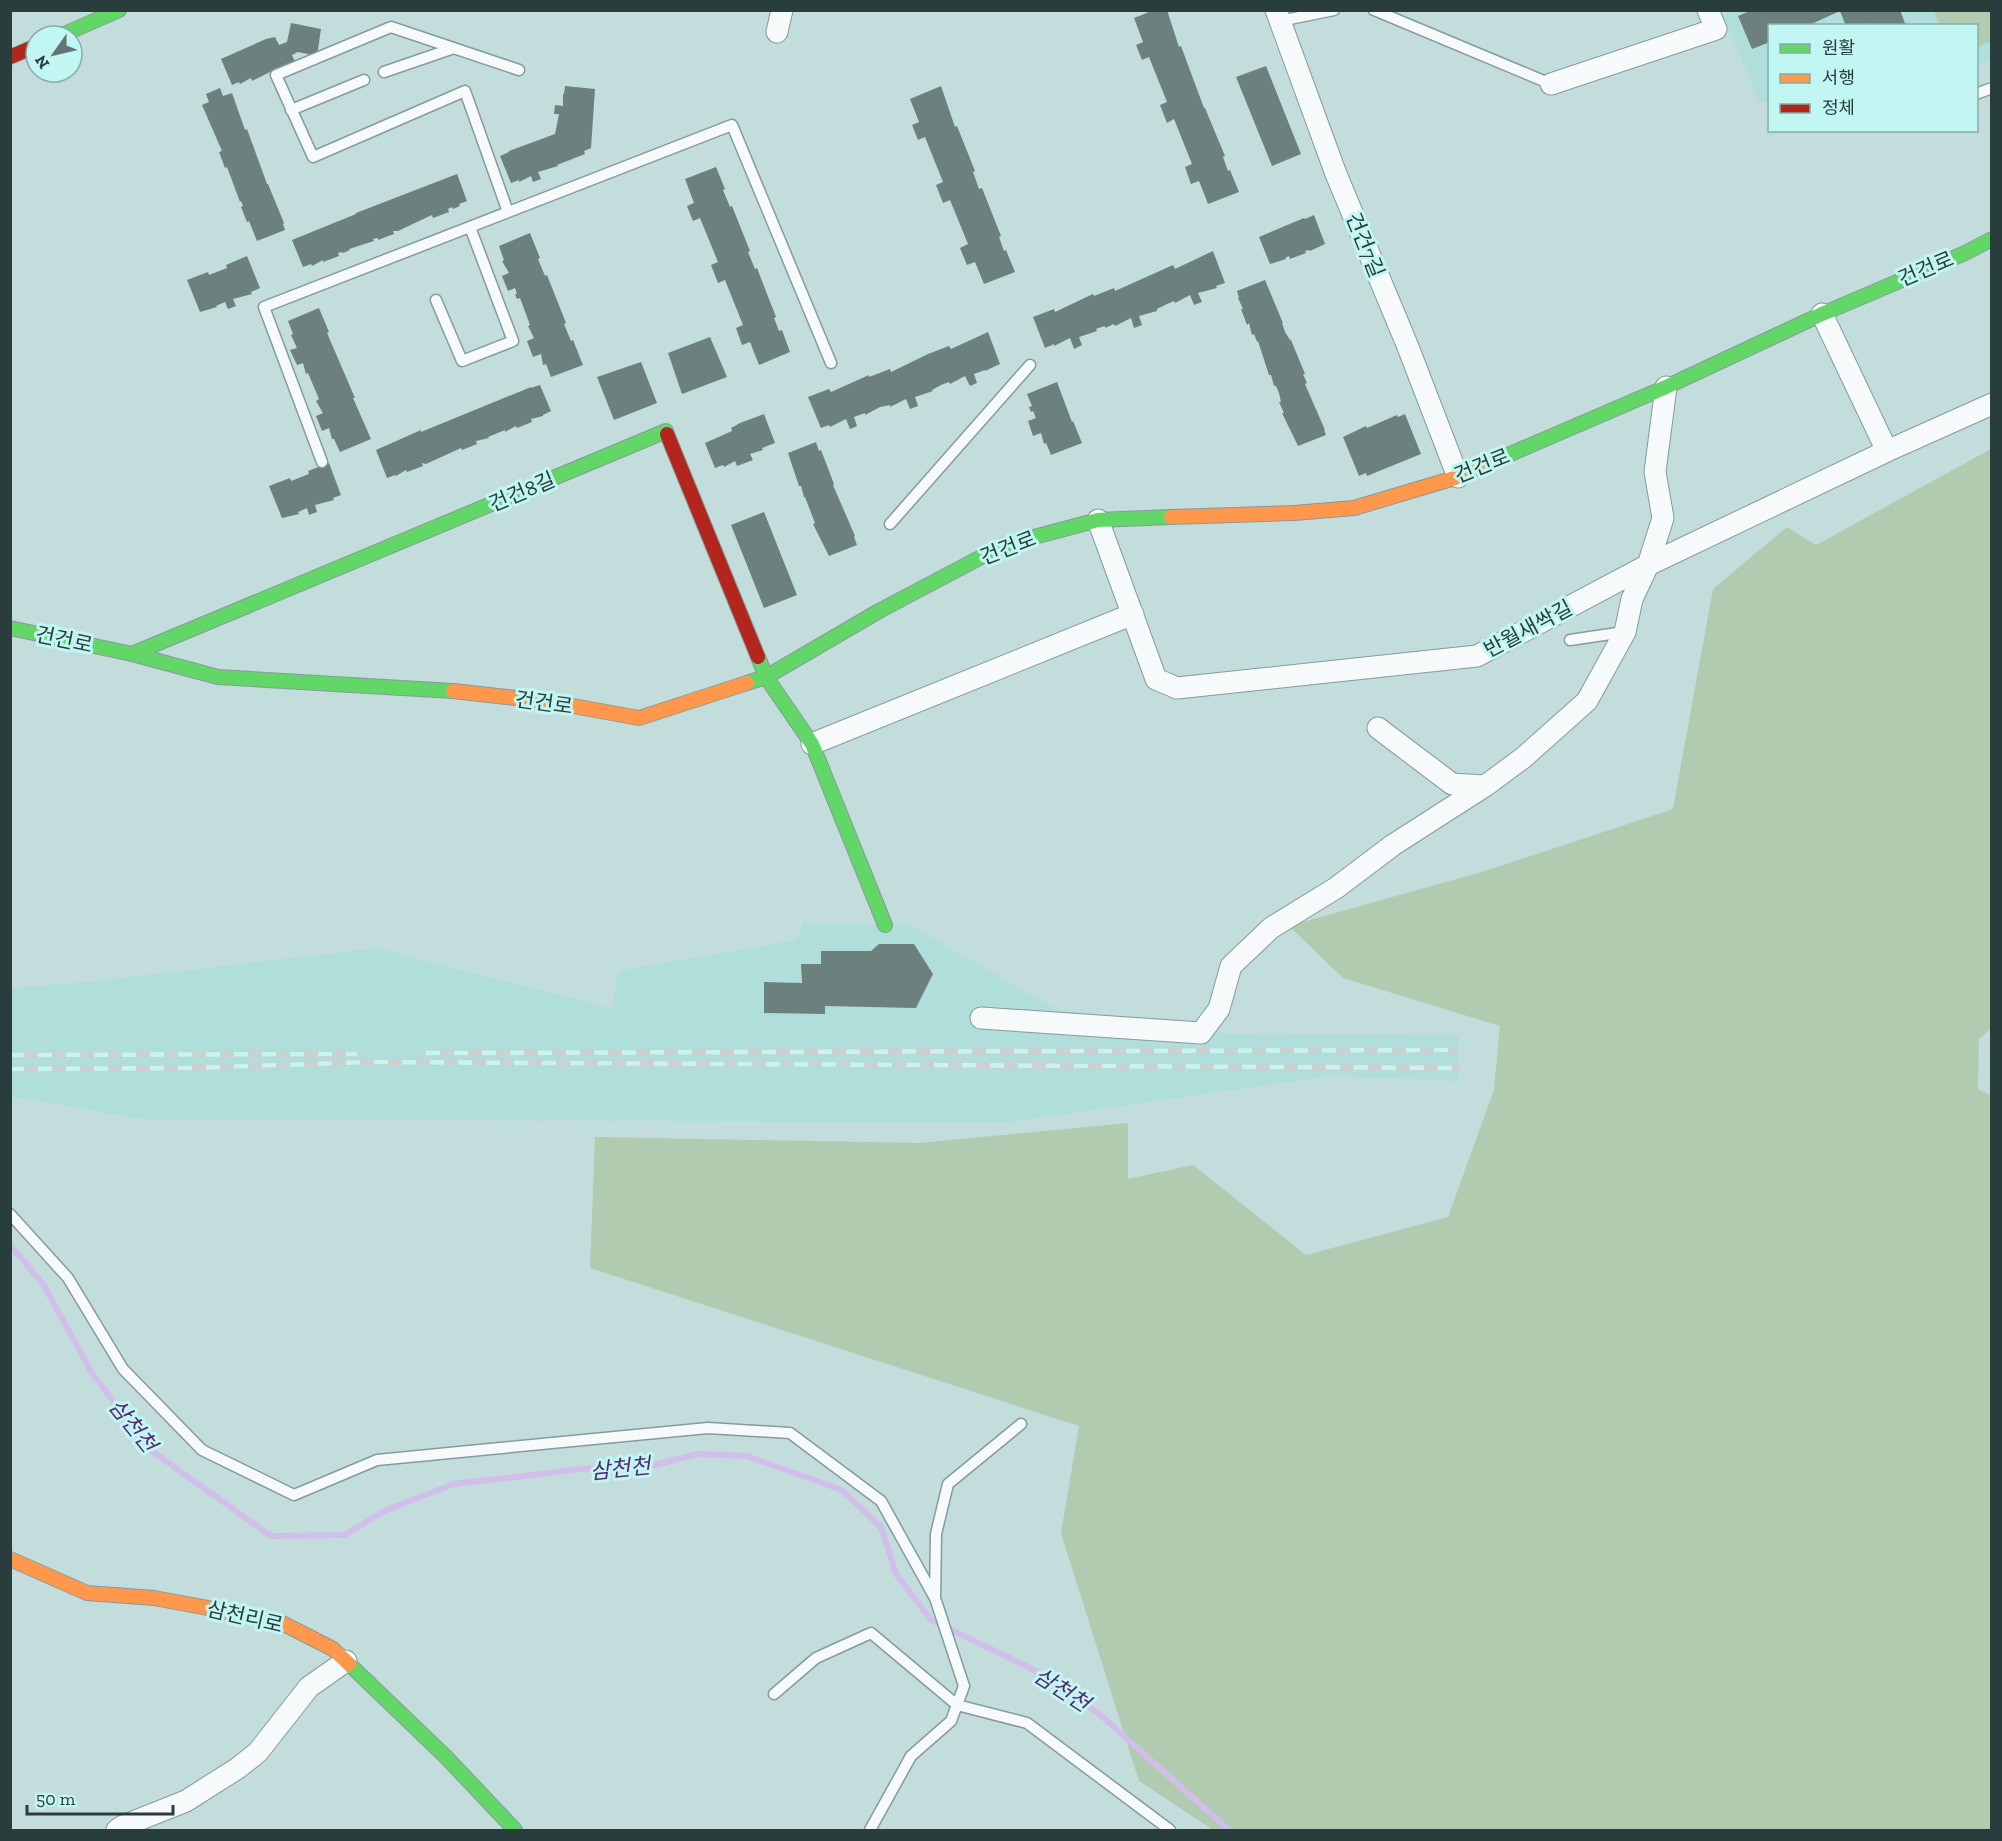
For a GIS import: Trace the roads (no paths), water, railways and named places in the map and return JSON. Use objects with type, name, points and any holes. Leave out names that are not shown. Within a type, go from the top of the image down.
[{"type":"street","points":[[777,32],[782,10]]},
{"type":"street","points":[[1551,84],[1716,29],[1708,10]]},
{"type":"street","points":[[84,25],[117,11]]},
{"type":"street","name":"건건7길","points":[[1278,16],[1336,174],[1458,477]]},
{"type":"street","points":[[10,57],[24,51]]},
{"type":"street","name":"건건로","points":[[10,628],[132,654],[219,677],[428,688],[551,702],[639,718],[766,677],[879,611],[1004,545],[1098,520],[1294,513],[1354,508],[1458,477],[1666,387],[1822,314],[1963,254],[1992,239]]},
{"type":"street","points":[[1822,314],[1887,451]]},
{"type":"street","points":[[981,1018],[1201,1033],[1219,1010],[1231,966],[1271,928],[1336,888],[1393,845],[1485,786],[1523,758],[1587,701],[1625,632],[1632,599],[1648,565],[1663,518],[1655,472],[1666,387]]},
{"type":"street","name":"반월새싹길","points":[[1098,520],[1156,679],[1177,688],[1477,656],[1648,565],[1887,451],[1992,404]]},
{"type":"street","name":"건건8길","points":[[132,654],[666,431],[766,677]]},
{"type":"street","points":[[812,744],[1132,614]]},
{"type":"street","points":[[766,677],[812,744],[885,925]]},
{"type":"street","points":[[1378,728],[1452,784],[1485,786]]},
{"type":"street","name":"삼천리로","points":[[10,1559],[87,1593],[154,1598],[278,1621],[333,1648],[446,1757],[515,1830]]},
{"type":"street","points":[[117,1830],[186,1801],[238,1768],[258,1752],[309,1687],[346,1661]]},
{"type":"lane","points":[[1278,16],[1334,10]]},
{"type":"lane","points":[[1374,10],[1551,84]]},
{"type":"lane","points":[[508,212],[465,91],[313,157],[276,75],[392,27],[519,70]]},
{"type":"lane","points":[[384,72],[454,48]]},
{"type":"lane","points":[[291,110],[364,80]]},
{"type":"lane","points":[[1978,94],[1992,88]]},
{"type":"lane","points":[[322,462],[264,307],[732,125],[831,363]]},
{"type":"lane","points":[[435,300],[462,361],[513,341],[470,227]]},
{"type":"lane","points":[[890,524],[1030,365]]},
{"type":"lane","points":[[1570,640],[1625,632]]},
{"type":"lane","points":[[10,1214],[68,1278],[123,1369],[202,1450],[294,1495],[377,1460],[708,1428],[790,1433],[881,1501],[935,1598],[964,1686],[951,1721],[911,1756],[870,1830]]},
{"type":"lane","points":[[935,1598],[936,1534],[948,1484],[1021,1424]]},
{"type":"lane","points":[[774,1694],[816,1658],[872,1633],[957,1705],[1027,1723],[1170,1830]]},
{"type":"waterway","name":"삼천천","points":[[10,1245],[43,1284],[92,1373],[149,1449],[271,1536],[345,1535],[384,1511],[454,1484],[582,1469],[654,1465],[698,1454],[747,1456],[842,1490],[881,1527],[896,1574],[931,1620],[1032,1669],[1098,1713],[1229,1830]]},
{"type":"railway","points":[[426,1053],[1455,1050]]},
{"type":"railway","points":[[10,1055],[357,1054]]},
{"type":"railway","points":[[10,1069],[191,1068],[368,1062],[1457,1068]]}]
